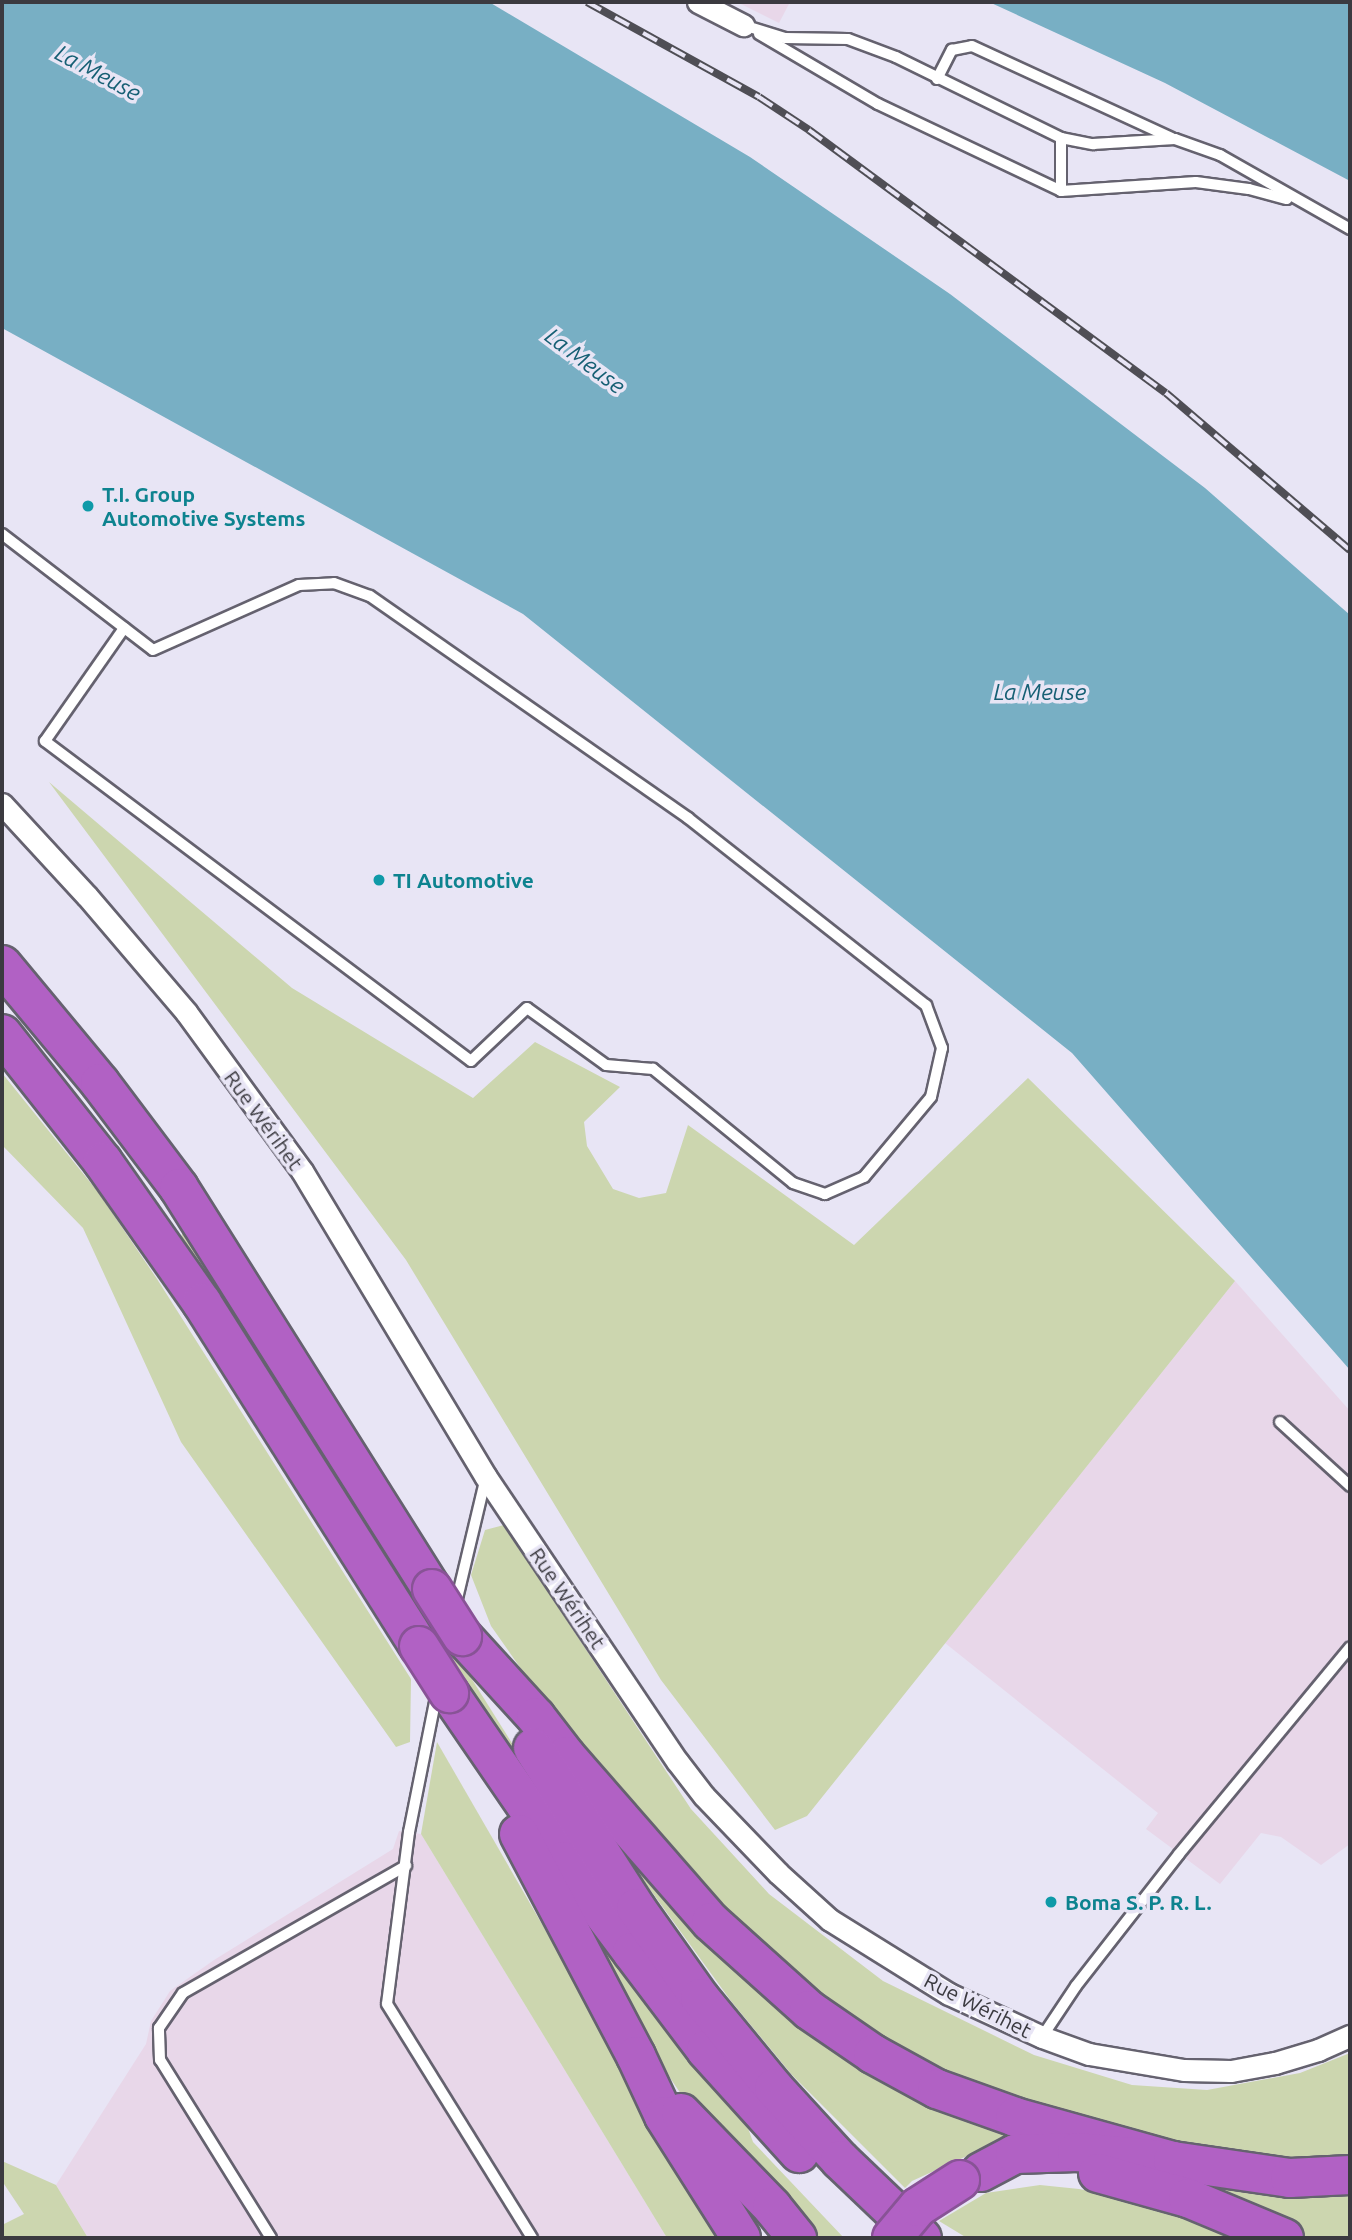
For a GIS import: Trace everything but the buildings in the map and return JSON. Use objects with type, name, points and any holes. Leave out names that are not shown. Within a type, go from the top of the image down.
[{"type":"highway","points":[[2,965],[100,1083],[179,1188],[432,1589],[445,1663],[502,1804],[636,2056],[664,2116],[741,2238]]},
{"type":"highway","points":[[2,1034],[103,1162],[202,1303],[445,1663],[564,1861],[706,2050],[811,2166],[886,2238]]},
{"type":"highway","points":[[445,1663],[774,2088],[840,2160],[922,2238]]},
{"type":"highway","points":[[445,1663],[536,1717],[566,1756],[711,1922],[809,2010],[873,2054],[937,2089],[1015,2117],[1173,2161]]},
{"type":"highway","points":[[636,2056],[688,2121],[772,2207],[797,2238]]},
{"type":"highway","points":[[892,2238],[918,2207],[1015,2154],[1077,2152],[1173,2161],[1290,2178],[1350,2175]]},
{"type":"highway","points":[[840,2160],[951,2238]]},
{"type":"highway","points":[[971,2176],[1017,2166],[1101,2174],[1188,2198],[1284,2238]]},
{"type":"street","points":[[698,2],[743,25]]},
{"type":"street","name":"Rue Wérihet","points":[[2,804],[88,895],[186,1012],[302,1171],[486,1477],[677,1761],[704,1796],[778,1873],[830,1920],[949,1994],[1042,2037],[1089,2054],[1184,2070],[1231,2071],[1275,2063],[1318,2050],[1350,2036]]},
{"type":"lane","points":[[743,25],[785,38],[848,38],[896,57],[1061,138],[1093,144],[1175,139]]},
{"type":"lane","points":[[743,25],[878,104],[1061,191],[1196,182],[1249,189],[1303,204]]},
{"type":"lane","points":[[937,79],[952,50],[972,46],[1175,139],[1220,155],[1350,229]]},
{"type":"lane","points":[[1061,138],[1061,191]]},
{"type":"lane","points":[[2,534],[153,650],[299,585],[334,583],[370,596],[688,818],[926,1005],[942,1048],[931,1097],[864,1177],[825,1194],[793,1183],[653,1069],[606,1065],[527,1008],[471,1060],[45,741],[124,628]]},
{"type":"lane","points":[[1280,1422],[1350,1486]]},
{"type":"lane","points":[[486,1477],[417,1787],[387,2004],[532,2238]]},
{"type":"lane","points":[[1042,2037],[1076,1986],[1179,1854],[1350,1647]]},
{"type":"lane","points":[[271,2238],[160,2060],[159,2028],[183,1993],[406,1866]]},
{"type":"shaded area","points":[[737,2],[790,2],[779,23]]},
{"type":"shaded area","points":[[1235,1281],[1350,1411],[1350,1844],[1321,1865],[1281,1837],[1261,1833],[1220,1884],[1146,1829],[1158,1813],[945,1643]]},
{"type":"shaded area","points":[[399,1831],[421,1834],[667,2238],[88,2238],[56,2185],[146,2044],[151,2021],[170,1991],[214,1960],[393,1849]]},
{"type":"green space","points":[[49,782],[292,988],[473,1098],[535,1042],[620,1087],[584,1122],[587,1146],[613,1189],[639,1198],[666,1193],[688,1125],[854,1245],[1028,1078],[1235,1281],[807,1816],[775,1830],[661,1680],[406,1260]]},
{"type":"green space","points":[[2,1073],[98,1192],[157,1279],[411,1679],[410,1742],[396,1747],[181,1442],[83,1228],[2,1145]]},
{"type":"green space","points":[[184,1220],[520,1756],[511,1761],[181,1240]]},
{"type":"green space","points":[[504,1525],[691,1809],[769,1894],[883,1981],[1034,2055],[1132,2085],[1207,2090],[1300,2073],[1350,2053],[1350,2161],[1227,2157],[994,2098],[901,2052],[824,2001],[753,1942],[545,1703],[491,1626],[471,1575],[485,1530]]},
{"type":"green space","points":[[437,1742],[723,2238],[667,2238],[421,1834]]},
{"type":"green space","points":[[596,1807],[728,1953],[1043,2142],[1002,2144],[980,2150],[912,2181],[905,2188],[792,2075],[731,2001],[646,1884]]},
{"type":"green space","points":[[572,1903],[630,1982],[748,2128],[753,2142],[844,2238],[810,2238],[696,2116],[647,2044]]},
{"type":"green space","points":[[2,2161],[56,2185],[88,2238],[2,2238],[2,2225],[24,2214],[2,2181]]},
{"type":"green space","points":[[1229,2183],[1350,2190],[1350,2238],[1304,2238],[1209,2187]]},
{"type":"green space","points":[[1040,2185],[1079,2189],[1135,2200],[1243,2238],[967,2238],[939,2221],[986,2193]]},
{"type":"water","name":"La Meuse","points":[[2,2],[489,2],[750,157],[950,294],[1205,488],[1350,615],[1350,1370],[1072,1053],[523,614],[2,328]]},
{"type":"water","points":[[989,2],[1350,2],[1350,181],[1165,83]]},
{"type":"railway","points":[[587,2],[759,97],[809,130],[1166,393],[1350,550]]},
{"type":"place","name":"T.I. Group Automotive Systems","points":[[88,506]]},
{"type":"place","name":"TI Automotive","points":[[379,880]]},
{"type":"place","name":"Boma S. P. R. L.","points":[[1051,1902]]}]
